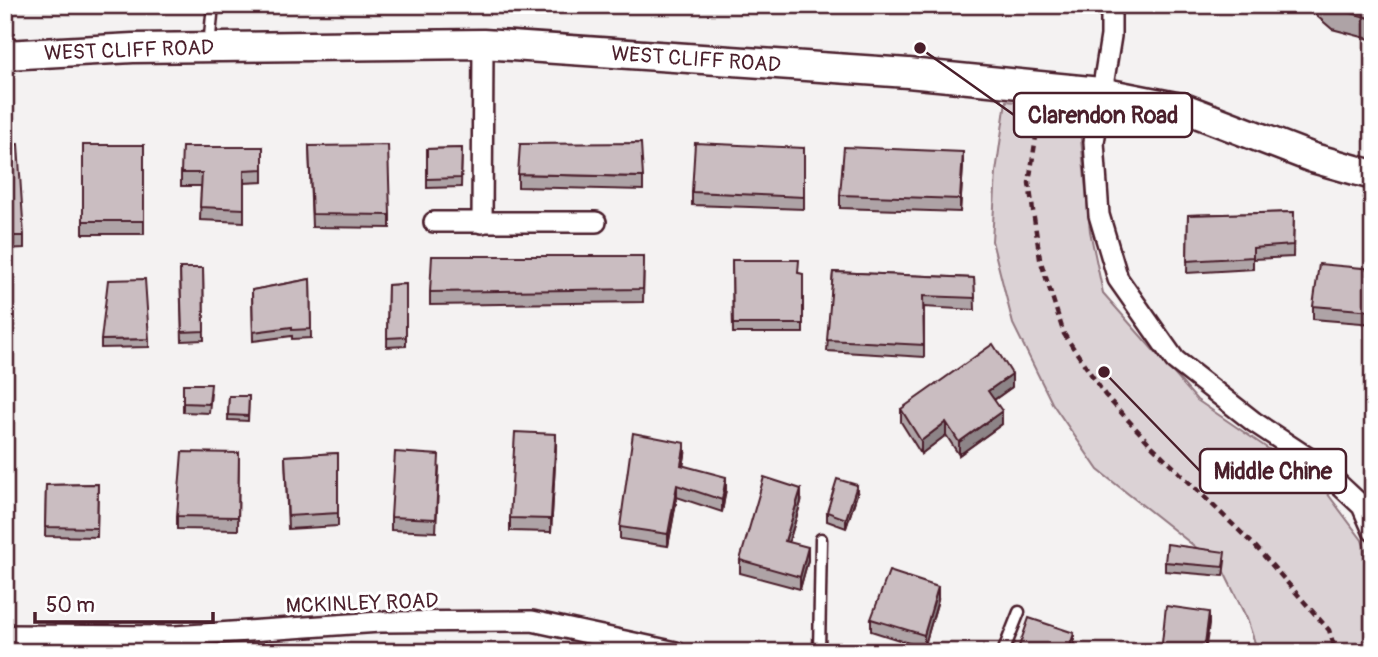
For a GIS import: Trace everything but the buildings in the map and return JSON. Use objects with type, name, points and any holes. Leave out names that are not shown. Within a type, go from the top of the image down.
[{"type":"street","points":[[1111,5],[1111,36],[1094,142],[1099,215],[1118,279],[1175,360],[1254,422],[1316,463],[1362,506],[1373,531]]},
{"type":"street","name":"WEST CLIFF ROAD","points":[[5,55],[209,47],[483,44],[1011,83],[1100,92],[1186,109],[1313,158],[1373,175]]},
{"type":"street","points":[[482,223],[483,44]]},
{"type":"street","points":[[434,222],[596,222]]},
{"type":"street","name":"MCKINLEY ROAD","points":[[5,635],[174,636],[380,622],[532,621],[676,652]]},
{"type":"lane","points":[[209,47],[213,5]]},
{"type":"lane","points":[[819,652],[821,539]]},
{"type":"lane","points":[[1003,652],[1019,612]]},
{"type":"path","points":[[1011,83],[1041,104],[1028,183],[1041,259],[1064,334],[1105,395],[1152,446],[1256,547],[1329,631],[1336,652]]},
{"type":"shaded area","points":[[1006,101],[1078,108],[1090,231],[1103,293],[1197,400],[1321,485],[1362,540],[1373,572],[1373,652],[1258,652],[1247,619],[1222,568],[1098,470],[1052,403],[1013,324],[992,241],[996,172]]},
{"type":"place","name":"Clarendon Road","points":[[920,48]]},
{"type":"place","name":"Middle Chine","points":[[1104,372]]}]
